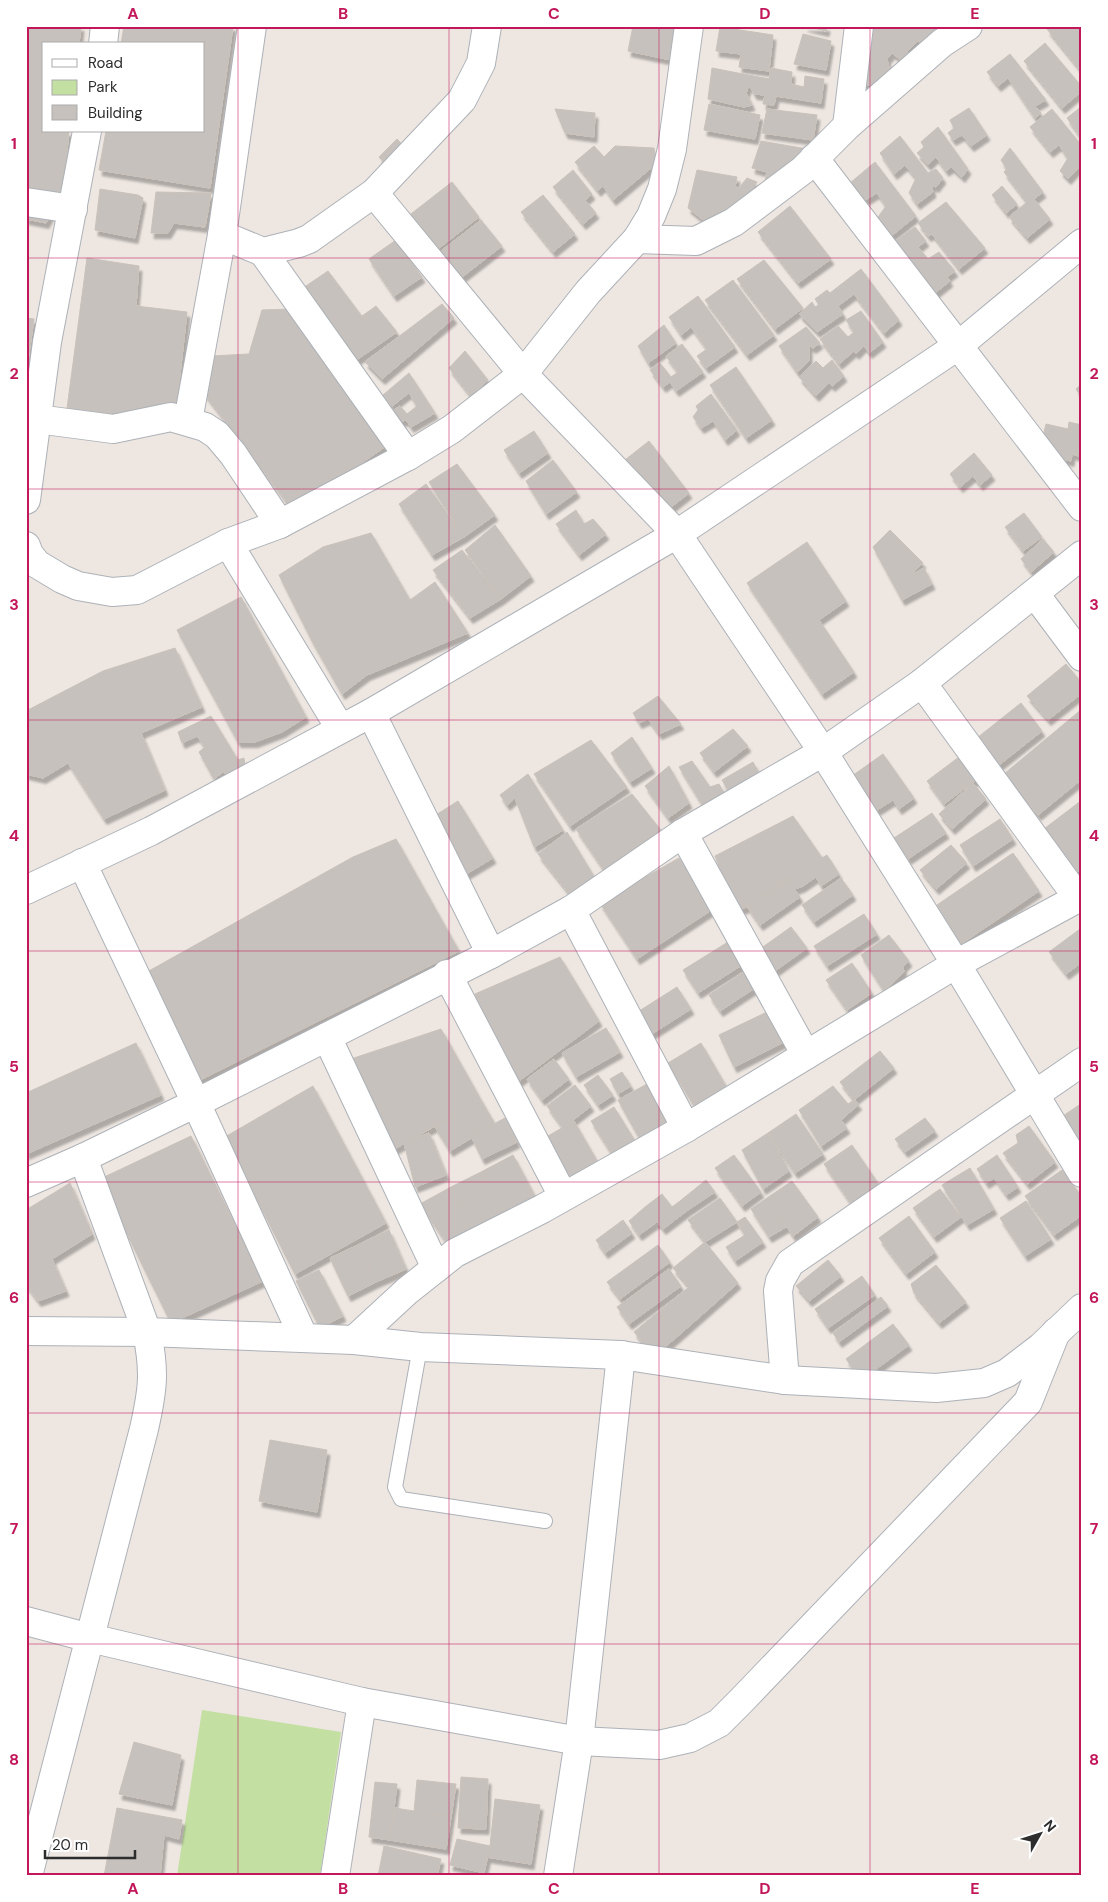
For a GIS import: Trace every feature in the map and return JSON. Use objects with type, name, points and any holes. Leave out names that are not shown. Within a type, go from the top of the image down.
[{"type":"street","points":[[103,42],[105,26]]},
{"type":"street","points":[[188,421],[222,235],[252,26]]},
{"type":"street","points":[[262,252],[309,239],[374,193],[462,100],[481,63],[487,26]]},
{"type":"street","points":[[27,555],[37,564],[78,586],[112,592],[137,590],[228,543],[280,524],[408,456],[452,429],[523,374],[588,292],[637,240],[651,216],[672,149],[689,26]]},
{"type":"street","points":[[847,126],[859,26]]},
{"type":"street","points":[[637,240],[696,241],[734,222],[803,170],[847,126],[942,43],[968,26]]},
{"type":"street","points":[[26,500],[47,342],[87,132]]},
{"type":"street","points":[[814,158],[1082,507]]},
{"type":"street","points":[[374,193],[523,374],[677,534],[823,752],[956,964],[1082,1173]]},
{"type":"street","points":[[26,202],[73,209]]},
{"type":"street","points":[[222,235],[262,252],[408,456]]},
{"type":"street","points":[[26,890],[151,831],[371,713],[677,534],[959,345],[1082,243]]},
{"type":"street","points":[[37,420],[114,429],[172,417],[205,427],[217,435],[254,484],[280,524]]},
{"type":"street","points":[[228,543],[340,728]]},
{"type":"street","points":[[26,1183],[83,1158],[196,1103],[490,954],[571,910],[683,833],[823,752],[922,683],[1082,555]]},
{"type":"street","points":[[1035,594],[1082,657]]},
{"type":"street","points":[[354,1340],[407,1291],[455,1253],[542,1209],[686,1128],[956,964],[1080,897],[922,683]]},
{"type":"street","points":[[371,713],[490,954]]},
{"type":"street","points":[[683,833],[806,1055]]},
{"type":"street","points":[[82,863],[196,1103],[304,1338]]},
{"type":"street","points":[[571,910],[686,1128]]},
{"type":"street","points":[[448,974],[563,1196]]},
{"type":"street","points":[[327,1037],[436,1268]]},
{"type":"street","points":[[785,1380],[778,1291],[780,1281],[790,1263],[1082,1062]]},
{"type":"street","points":[[28,1876],[151,1397],[153,1378],[152,1358],[147,1332],[83,1158]]},
{"type":"street","points":[[26,1331],[147,1332],[354,1340],[420,1347],[621,1355],[785,1380],[936,1388],[984,1383],[1007,1373],[1041,1347],[1082,1308]]},
{"type":"street","points":[[26,1622],[362,1702],[579,1741],[659,1745],[690,1738],[719,1723],[1028,1402],[1056,1332]]},
{"type":"street","points":[[558,1876],[579,1741],[621,1355]]},
{"type":"street","points":[[335,1876],[362,1702]]},
{"type":"lane","points":[[420,1347],[395,1487],[401,1499],[546,1521]]},
{"type":"green space","points":[[202,1710],[341,1732],[320,1876],[177,1876]]},
{"type":"building","points":[[26,26],[81,26],[79,42],[42,42],[42,132],[69,132],[63,191],[46,223],[26,219]]},
{"type":"building","points":[[124,26],[233,26],[210,188],[99,170],[106,132],[205,132],[205,42],[121,42]]},
{"type":"building","points":[[633,26],[677,26],[671,60],[628,51]]},
{"type":"building","points":[[805,26],[827,26],[826,31]]},
{"type":"building","points":[[863,26],[946,26],[930,46],[918,41],[907,51],[914,61],[906,64],[892,53],[887,59],[891,78],[876,87],[860,83]]},
{"type":"building","points":[[1051,26],[1082,26],[1082,72],[1047,29]]},
{"type":"building","points":[[720,27],[773,35],[769,71],[739,67],[741,54],[716,51]]},
{"type":"building","points":[[803,34],[831,41],[826,70],[794,64]]},
{"type":"building","points":[[1045,43],[1082,87],[1082,91],[1062,108],[1024,61]]},
{"type":"building","points":[[1010,54],[1046,100],[1035,106],[1041,113],[1035,118],[1008,78],[998,86],[987,72]]},
{"type":"building","points":[[712,68],[769,79],[771,68],[792,72],[791,84],[804,87],[805,76],[824,79],[821,103],[776,96],[774,105],[763,104],[765,95],[754,94],[749,85],[746,93],[752,105],[744,107],[708,99]]},
{"type":"building","points":[[709,104],[760,115],[755,139],[704,130]]},
{"type":"building","points":[[1082,106],[1082,139],[1067,118]]},
{"type":"building","points":[[969,108],[987,135],[971,146],[962,135],[953,140],[948,133],[954,128],[950,120]]},
{"type":"building","points":[[555,109],[595,113],[594,137],[565,133]]},
{"type":"building","points":[[767,109],[817,115],[813,140],[762,133]]},
{"type":"building","points":[[1052,109],[1082,146],[1082,168],[1080,166],[1068,179],[1060,171],[1068,158],[1059,145],[1050,152],[1030,127]]},
{"type":"building","points":[[938,127],[968,169],[962,177],[951,167],[946,171],[936,157],[928,165],[917,153],[924,147],[921,142]]},
{"type":"building","points":[[900,136],[928,173],[936,169],[943,178],[936,187],[931,185],[933,192],[917,204],[909,193],[916,178],[905,165],[894,174],[880,153]]},
{"type":"building","points":[[397,139],[411,154],[393,174],[379,157]]},
{"type":"building","points":[[761,141],[807,149],[771,183],[765,181],[767,172],[752,168]]},
{"type":"building","points":[[594,146],[604,157],[615,146],[654,148],[656,164],[613,200],[603,186],[598,191],[575,162]]},
{"type":"building","points":[[1010,148],[1043,192],[1034,199],[1050,219],[1027,238],[1009,217],[1027,202],[1004,172],[1007,169],[1001,160]]},
{"type":"building","points":[[875,162],[916,216],[890,237],[876,220],[886,206],[877,193],[865,200],[850,183]]},
{"type":"building","points":[[573,170],[592,194],[585,200],[596,213],[583,224],[553,187]]},
{"type":"building","points":[[697,170],[737,177],[735,187],[739,188],[747,178],[757,182],[741,207],[711,226],[688,208]]},
{"type":"building","points":[[452,182],[479,217],[434,252],[407,217]]},
{"type":"building","points":[[1002,186],[1017,204],[1006,213],[992,195]]},
{"type":"building","points":[[100,189],[138,195],[143,198],[135,238],[95,230]]},
{"type":"building","points":[[156,192],[211,193],[205,227],[174,223],[168,233],[151,233]]},
{"type":"building","points":[[543,195],[575,234],[553,252],[521,212]]},
{"type":"building","points":[[946,202],[985,248],[959,269],[932,234],[928,236],[918,223]]},
{"type":"building","points":[[790,206],[831,259],[798,283],[758,232]]},
{"type":"building","points":[[481,220],[502,246],[457,281],[437,254]]},
{"type":"building","points":[[915,227],[926,241],[918,247],[928,259],[939,252],[955,271],[947,277],[950,281],[935,293],[921,273],[917,276],[889,245]]},
{"type":"building","points":[[396,240],[422,277],[394,296],[369,259]]},
{"type":"building","points":[[87,258],[139,266],[136,306],[187,312],[176,410],[118,423],[66,416]]},
{"type":"building","points":[[764,260],[803,308],[775,329],[737,279]]},
{"type":"building","points":[[861,269],[899,320],[884,333],[854,294],[838,306],[843,314],[817,332],[799,314],[812,302],[815,307],[819,305],[815,299],[827,290],[830,293]]},
{"type":"building","points":[[328,271],[370,327],[362,316],[376,306],[397,332],[355,361],[303,288]]},
{"type":"building","points":[[733,280],[774,335],[747,355],[705,300]]},
{"type":"building","points":[[698,296],[735,347],[706,368],[697,356],[707,349],[691,327],[681,335],[669,317]]},
{"type":"building","points":[[442,304],[454,318],[382,379],[365,362]]},
{"type":"building","points":[[291,309],[386,446],[294,511],[204,393],[211,356],[249,354],[262,310]]},
{"type":"building","points":[[861,311],[883,342],[869,353],[864,346],[856,354],[854,351],[839,364],[820,339],[838,326],[848,337],[854,332],[846,320]]},
{"type":"building","points":[[26,318],[34,319],[28,360],[26,360]]},
{"type":"building","points":[[664,325],[676,343],[648,363],[638,346]]},
{"type":"building","points":[[806,327],[820,343],[813,348],[809,345],[809,361],[797,372],[779,346]]},
{"type":"building","points":[[682,344],[703,372],[676,391],[670,382],[663,387],[650,370],[660,363],[671,377],[678,372],[666,356]]},
{"type":"building","points":[[465,351],[488,380],[471,396],[449,368]]},
{"type":"building","points":[[832,360],[844,376],[832,386],[829,383],[816,396],[799,377],[816,361],[823,368]]},
{"type":"building","points":[[736,367],[772,420],[746,438],[710,385]]},
{"type":"building","points":[[409,373],[435,413],[411,427],[406,420],[399,422],[391,412],[400,406],[407,414],[417,406],[409,393],[392,406],[383,395]]},
{"type":"building","points":[[1082,384],[1082,398],[1076,389]]},
{"type":"building","points":[[711,394],[737,430],[725,440],[713,421],[701,428],[693,417],[698,410],[696,406]]},
{"type":"building","points":[[1069,422],[1082,425],[1082,457],[1072,454],[1071,461],[1050,456],[1040,448],[1046,424],[1068,429]]},
{"type":"building","points":[[534,431],[548,453],[519,473],[504,450]]},
{"type":"building","points":[[649,441],[689,493],[665,512],[625,460]]},
{"type":"building","points":[[974,453],[992,475],[980,485],[973,476],[960,487],[950,474]]},
{"type":"building","points":[[553,460],[577,492],[546,514],[526,481]]},
{"type":"building","points":[[457,464],[495,515],[464,537],[429,482]]},
{"type":"building","points":[[426,484],[464,537],[432,555],[399,504]]},
{"type":"building","points":[[576,510],[584,524],[593,519],[606,534],[579,555],[556,524]]},
{"type":"building","points":[[1024,513],[1042,537],[1023,551],[1005,527]]},
{"type":"building","points":[[495,525],[531,576],[501,599],[465,550]]},
{"type":"building","points":[[890,530],[923,563],[911,575],[924,568],[932,584],[902,600],[873,547]]},
{"type":"building","points":[[371,533],[410,600],[435,582],[468,633],[367,675],[342,694],[312,641],[279,575],[323,547]]},
{"type":"building","points":[[1043,539],[1054,552],[1031,572],[1021,559]]},
{"type":"building","points":[[807,542],[846,601],[819,620],[854,672],[822,694],[747,583]]},
{"type":"building","points":[[462,550],[501,599],[470,618],[433,570]]},
{"type":"building","points":[[241,597],[306,717],[282,732],[255,742],[238,742],[177,630]]},
{"type":"building","points":[[175,648],[202,707],[141,733],[165,790],[104,819],[68,763],[43,778],[26,774],[26,711],[103,671]]},
{"type":"building","points":[[1066,664],[1082,683],[1082,693],[1048,720],[1027,696]]},
{"type":"building","points":[[658,696],[681,724],[659,734],[648,719],[639,723],[633,713]]},
{"type":"building","points":[[1021,703],[1042,731],[999,765],[977,738]]},
{"type":"building","points":[[1082,709],[1082,779],[1038,815],[1004,774]]},
{"type":"building","points":[[211,716],[238,760],[244,758],[245,766],[229,775],[223,772],[214,779],[199,752],[205,747],[197,736],[182,743],[178,732]]},
{"type":"building","points":[[733,729],[748,746],[714,772],[700,753]]},
{"type":"building","points":[[632,737],[652,768],[630,782],[611,753]]},
{"type":"building","points":[[591,740],[627,787],[570,826],[534,774]]},
{"type":"building","points":[[883,754],[914,798],[899,809],[893,800],[877,810],[852,776]]},
{"type":"building","points":[[959,757],[976,780],[944,804],[927,781]]},
{"type":"building","points":[[692,761],[710,787],[719,784],[726,796],[706,811],[679,767]]},
{"type":"building","points":[[753,762],[762,779],[732,797],[722,780]]},
{"type":"building","points":[[669,766],[689,803],[668,818],[645,786]]},
{"type":"building","points":[[528,774],[563,830],[534,847],[515,798],[507,805],[500,795]]},
{"type":"building","points":[[973,783],[986,799],[952,829],[939,814]]},
{"type":"building","points":[[632,794],[664,834],[606,873],[576,829]]},
{"type":"building","points":[[1082,800],[1082,868],[1073,875],[1040,832]]},
{"type":"building","points":[[458,801],[493,858],[463,876],[428,820]]},
{"type":"building","points":[[932,813],[946,833],[908,859],[894,838]]},
{"type":"building","points":[[793,816],[823,859],[736,911],[715,856]]},
{"type":"building","points":[[1000,819],[1013,839],[973,866],[960,845]]},
{"type":"building","points":[[567,832],[595,878],[572,897],[538,854]]},
{"type":"building","points":[[396,839],[459,951],[194,1083],[147,972],[353,857]]},
{"type":"building","points":[[951,845],[967,863],[936,889],[920,870]]},
{"type":"building","points":[[1013,853],[1039,891],[998,919],[972,881]]},
{"type":"building","points":[[827,855],[839,874],[821,886],[816,877],[803,886],[736,911]]},
{"type":"building","points":[[679,858],[713,909],[637,959],[600,903]]},
{"type":"building","points":[[841,878],[853,895],[814,922],[802,905]]},
{"type":"building","points":[[788,880],[800,897],[760,925],[748,908]]},
{"type":"building","points":[[972,881],[998,919],[961,944],[937,905]]},
{"type":"building","points":[[864,914],[877,934],[827,966],[814,946]]},
{"type":"building","points":[[791,927],[807,948],[768,976],[753,954]]},
{"type":"building","points":[[1080,929],[1082,932],[1082,962],[1066,974],[1049,952]]},
{"type":"building","points":[[889,935],[909,961],[903,967],[904,972],[884,991],[861,955]]},
{"type":"building","points":[[728,942],[742,965],[698,993],[683,970]]},
{"type":"building","points":[[560,957],[599,1021],[515,1084],[475,994]]},
{"type":"building","points":[[852,963],[872,993],[847,1010],[826,980]]},
{"type":"building","points":[[750,968],[761,984],[720,1011],[709,995]]},
{"type":"building","points":[[677,987],[691,1009],[650,1035],[636,1013]]},
{"type":"building","points":[[769,1011],[784,1042],[734,1067],[719,1035]]},
{"type":"building","points":[[606,1028],[620,1052],[576,1077],[562,1053]]},
{"type":"building","points":[[441,1029],[481,1100],[391,1151],[348,1060]]},
{"type":"building","points":[[136,1043],[161,1095],[26,1154],[26,1093]]},
{"type":"building","points":[[701,1043],[730,1093],[698,1112],[668,1063]]},
{"type":"building","points":[[880,1051],[894,1068],[854,1100],[840,1082]]},
{"type":"building","points":[[554,1059],[569,1079],[542,1100],[527,1079]]},
{"type":"building","points":[[622,1072],[631,1086],[618,1094],[610,1079]]},
{"type":"building","points":[[598,1075],[613,1095],[598,1105],[584,1085]]},
{"type":"building","points":[[647,1084],[670,1125],[641,1141],[618,1100]]},
{"type":"building","points":[[575,1085],[591,1106],[563,1128],[547,1106]]},
{"type":"building","points":[[313,1086],[386,1223],[295,1274],[225,1137]]},
{"type":"building","points":[[833,1086],[848,1104],[854,1100],[859,1104],[841,1120],[847,1128],[821,1146],[799,1110]]},
{"type":"building","points":[[481,1100],[495,1124],[450,1151],[435,1127]]},
{"type":"building","points":[[1082,1103],[1082,1154],[1060,1118]]},
{"type":"building","points":[[614,1107],[640,1149],[613,1156],[591,1121]]},
{"type":"building","points":[[796,1114],[823,1154],[795,1173],[768,1133]]},
{"type":"building","points":[[505,1118],[517,1142],[482,1159],[471,1136]]},
{"type":"building","points":[[925,1118],[935,1131],[905,1152],[895,1139]]},
{"type":"building","points":[[574,1121],[600,1166],[567,1185],[541,1140]]},
{"type":"building","points":[[1029,1126],[1055,1162],[1027,1184],[1003,1153],[1018,1143],[1016,1135]]},
{"type":"building","points":[[429,1133],[446,1175],[415,1187],[404,1143]]},
{"type":"building","points":[[768,1133],[789,1171],[763,1189],[742,1150]]},
{"type":"building","points":[[191,1136],[263,1281],[171,1323],[100,1179]]},
{"type":"building","points":[[852,1145],[882,1189],[854,1208],[824,1164]]},
{"type":"building","points":[[513,1155],[536,1198],[503,1214],[481,1172]]},
{"type":"building","points":[[734,1155],[761,1192],[742,1206],[715,1168]]},
{"type":"building","points":[[997,1155],[1018,1187],[1006,1195],[994,1178],[986,1183],[977,1169]]},
{"type":"building","points":[[970,1168],[994,1209],[967,1225],[942,1185]]},
{"type":"building","points":[[1062,1170],[1082,1197],[1082,1215],[1054,1235],[1025,1196]]},
{"type":"building","points":[[481,1172],[503,1214],[473,1229],[451,1187]]},
{"type":"building","points":[[706,1180],[715,1192],[688,1210],[680,1201]]},
{"type":"building","points":[[792,1181],[818,1217],[793,1236],[767,1198]]},
{"type":"building","points":[[70,1183],[92,1234],[52,1259],[66,1291],[38,1301],[26,1285],[26,1210]]},
{"type":"building","points":[[451,1187],[473,1229],[447,1243],[420,1204]]},
{"type":"building","points":[[940,1189],[961,1217],[934,1237],[913,1208]]},
{"type":"building","points":[[662,1194],[672,1207],[680,1201],[688,1210],[663,1229],[645,1207]]},
{"type":"building","points":[[720,1198],[737,1222],[705,1242],[688,1220]]},
{"type":"building","points":[[767,1198],[786,1227],[769,1237],[751,1209]]},
{"type":"building","points":[[1026,1201],[1051,1239],[1025,1256],[1000,1218]]},
{"type":"building","points":[[645,1207],[657,1222],[639,1235],[629,1221]]},
{"type":"building","points":[[909,1216],[935,1252],[906,1274],[879,1238]]},
{"type":"building","points":[[745,1217],[763,1242],[735,1261],[726,1247],[745,1235],[737,1222]]},
{"type":"building","points":[[623,1220],[632,1233],[605,1253],[596,1240]]},
{"type":"building","points":[[389,1230],[406,1269],[376,1282],[358,1245]]},
{"type":"building","points":[[705,1242],[738,1283],[678,1336],[658,1312],[689,1287],[673,1268]]},
{"type":"building","points":[[358,1245],[376,1282],[348,1296],[330,1258]]},
{"type":"building","points":[[658,1245],[670,1262],[620,1299],[607,1282]]},
{"type":"building","points":[[828,1260],[841,1276],[809,1301],[796,1286]]},
{"type":"building","points":[[936,1265],[966,1302],[939,1323],[914,1293],[911,1284]]},
{"type":"building","points":[[669,1269],[681,1286],[629,1324],[617,1307]]},
{"type":"building","points":[[319,1270],[343,1316],[320,1328],[296,1281]]},
{"type":"building","points":[[862,1276],[875,1295],[828,1328],[815,1309]]},
{"type":"building","points":[[881,1297],[888,1306],[839,1342],[833,1333]]},
{"type":"building","points":[[658,1312],[678,1336],[654,1356],[634,1332]]},
{"type":"building","points":[[893,1324],[909,1345],[861,1380],[846,1359]]},
{"type":"building","points":[[270,1440],[327,1450],[317,1512],[259,1501]]},
{"type":"building","points":[[134,1742],[181,1755],[172,1805],[119,1794]]},
{"type":"building","points":[[461,1777],[488,1779],[486,1829],[458,1828]]},
{"type":"building","points":[[417,1780],[456,1784],[451,1817],[414,1812]]},
{"type":"building","points":[[375,1782],[397,1784],[390,1840],[369,1837]]},
{"type":"building","points":[[495,1799],[540,1805],[531,1864],[486,1857],[490,1846]]},
{"type":"building","points":[[117,1808],[182,1820],[179,1839],[164,1835],[160,1876],[104,1876]]},
{"type":"building","points":[[395,1808],[451,1817],[446,1849],[390,1840]]},
{"type":"building","points":[[457,1839],[490,1846],[484,1873],[450,1865]]},
{"type":"building","points":[[384,1846],[441,1859],[437,1876],[378,1876]]}]
